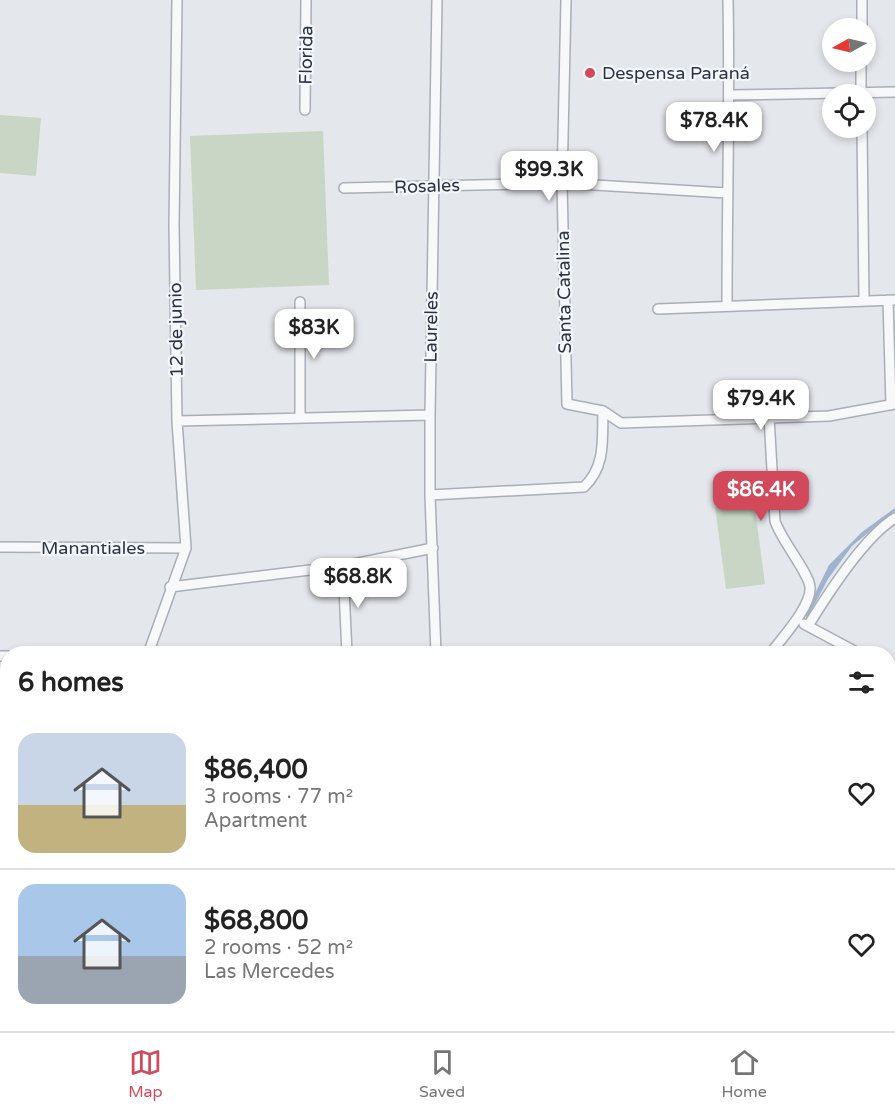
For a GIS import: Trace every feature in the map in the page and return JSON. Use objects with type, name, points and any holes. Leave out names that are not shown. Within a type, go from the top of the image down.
[{"type":"street","name":"12 de junio","points":[[150,646],[186,548],[177,421],[174,225],[177,0]]},
{"type":"street","name":"Florida","points":[[305,110],[306,0]]},
{"type":"street","name":"Laureles","points":[[436,646],[430,495],[430,414],[437,0]]},
{"type":"street","name":"Santa Catalina","points":[[566,0],[562,183],[567,405],[603,411]]},
{"type":"street","points":[[728,0],[730,94],[727,194],[728,306]]},
{"type":"street","points":[[862,0],[862,18]]},
{"type":"street","points":[[876,93],[895,92]]},
{"type":"street","points":[[730,94],[822,94]]},
{"type":"street","points":[[862,138],[864,300]]},
{"type":"street","name":"Rosales","points":[[344,188],[562,183],[727,194]]},
{"type":"street","points":[[603,411],[621,423],[829,416],[893,404],[892,300],[658,309]]},
{"type":"street","points":[[300,302],[300,418]]},
{"type":"street","points":[[430,495],[584,487],[594,477],[600,464],[603,411]]},
{"type":"street","points":[[177,421],[430,414]]},
{"type":"street","points":[[769,417],[775,521],[778,531],[810,587],[807,600],[796,620],[776,646]]},
{"type":"street","points":[[808,626],[833,587],[875,535],[895,518]]},
{"type":"street","name":"Manantiales","points":[[0,547],[186,548]]},
{"type":"street","points":[[170,587],[343,566],[433,548]]},
{"type":"street","points":[[343,566],[347,646]]},
{"type":"street","points":[[796,620],[845,646]]},
{"type":"green space","points":[[0,115],[41,118],[36,176],[0,173]]},
{"type":"green space","points":[[323,131],[329,285],[196,290],[190,136]]},
{"type":"green space","points":[[754,502],[765,584],[726,589],[715,507]]},
{"type":"water","points":[[895,508],[895,511],[852,546],[828,579],[808,617],[804,616],[829,565],[862,532]]},
{"type":"place","name":"Despensa Paraná","points":[[590,73]]}]
